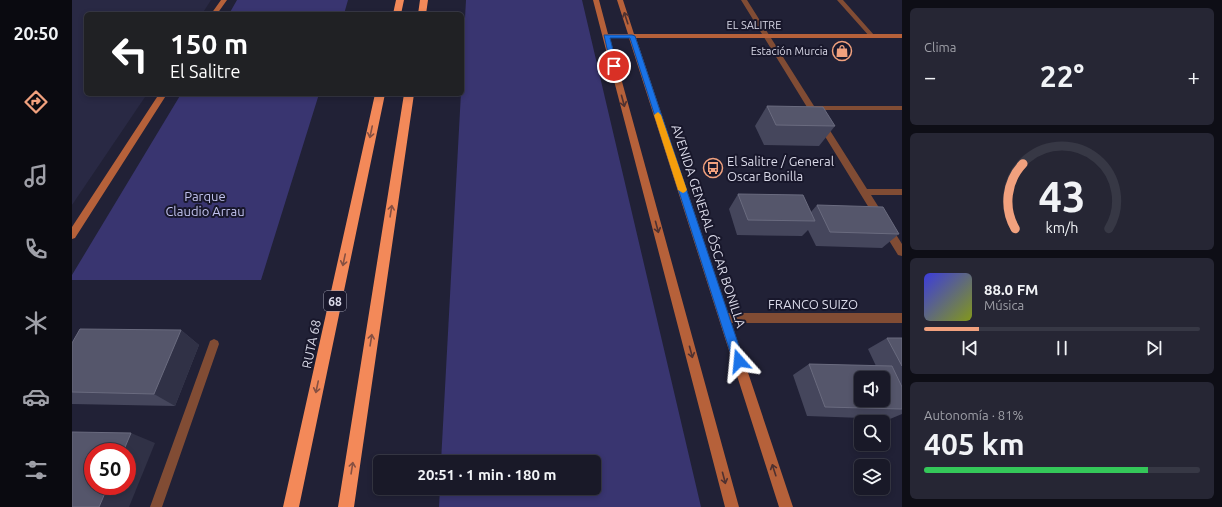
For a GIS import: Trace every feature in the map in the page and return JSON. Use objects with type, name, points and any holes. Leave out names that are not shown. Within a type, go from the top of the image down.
[{"type":"highway","points":[[397,12],[400,0]]},
{"type":"highway","points":[[422,12],[424,0]]},
{"type":"highway","name":"RUTA 68","points":[[291,507],[380,96]]},
{"type":"highway","points":[[346,507],[409,96]]},
{"type":"main road","points":[[215,12],[224,0]]},
{"type":"main road","points":[[596,0],[732,507]]},
{"type":"main road","name":"AVENIDA GENERAL ÓSCAR BONILLA","points":[[620,0],[786,507]]},
{"type":"main road","name":"EL SALITRE","points":[[606,36],[902,36]]},
{"type":"main road","points":[[72,234],[162,96]]},
{"type":"street","points":[[744,0],[902,252]]},
{"type":"street","points":[[840,0],[872,36]]},
{"type":"street","points":[[812,108],[902,108]]},
{"type":"street","points":[[864,192],[902,192]]},
{"type":"street","name":"FRANCO SUIZO","points":[[724,318],[902,318]]},
{"type":"lane","points":[[156,507],[214,344]]},
{"type":"shaded area","points":[[72,0],[211,0],[203,12],[84,12],[84,96],[146,96],[72,205]]},
{"type":"green space","points":[[237,0],[348,0],[345,12],[230,12]]},
{"type":"green space","points":[[466,0],[582,0],[701,507],[439,507],[440,495],[601,495],[601,455],[441,455],[461,96],[464,96],[464,37]]},
{"type":"green space","name":"Parque Claudio Arrau","points":[[180,96],[318,96],[261,280],[72,280],[72,275]]},
{"type":"building","points":[[767,106],[823,107],[835,126],[776,125]]},
{"type":"building","points":[[738,194],[803,195],[815,221],[748,220]]},
{"type":"building","points":[[817,205],[883,207],[899,234],[830,232]]},
{"type":"building","points":[[80,329],[181,330],[154,394],[72,392],[72,343]]},
{"type":"building","points":[[887,338],[902,338],[902,366]]},
{"type":"building","points":[[809,364],[892,366],[902,387],[902,409],[825,407]]},
{"type":"building","points":[[72,432],[131,433],[127,443],[84,443],[84,495],[104,495],[99,507],[72,507]]},
{"type":"slow traffic","points":[[658,115],[683,190]]},
{"type":"place","name":"Estación Murcia","points":[[842,51]]},
{"type":"place","name":"El Salitre / General Oscar Bonilla","points":[[713,168]]},
{"type":"route","points":[[614,66],[606,36],[632,36],[739,361]]}]
